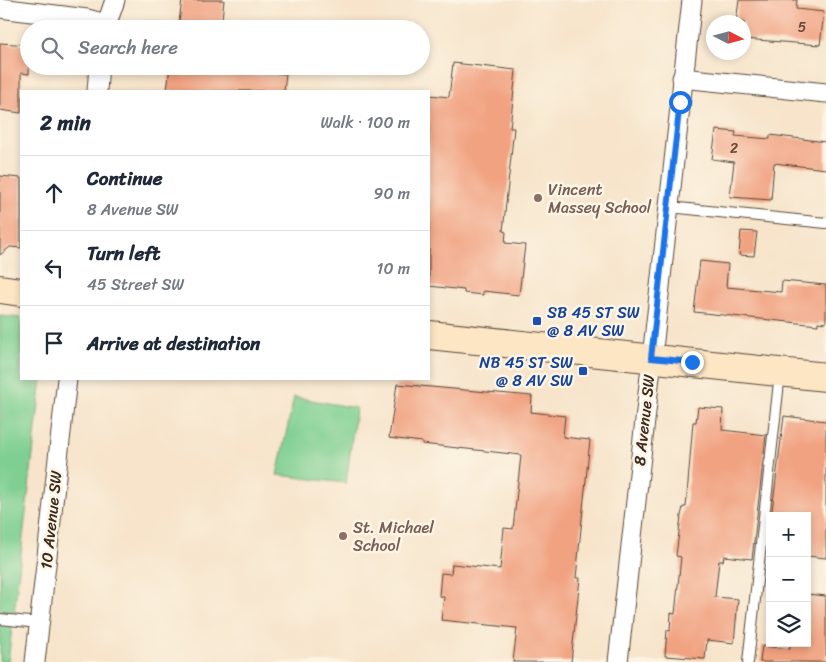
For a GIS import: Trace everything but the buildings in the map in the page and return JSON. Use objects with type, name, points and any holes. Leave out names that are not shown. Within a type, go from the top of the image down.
[{"type":"street","points":[[108,20],[115,0]]},
{"type":"street","name":"8 Avenue SW","points":[[618,662],[692,0]]},
{"type":"street","points":[[0,8],[90,20]]},
{"type":"street","points":[[96,90],[98,75]]},
{"type":"street","points":[[682,78],[826,93]]},
{"type":"street","points":[[0,290],[20,292]]},
{"type":"street","points":[[430,335],[826,377]]},
{"type":"street","name":"10 Avenue SW","points":[[35,662],[67,380]]},
{"type":"lane","points":[[668,207],[826,223]]},
{"type":"lane","points":[[748,662],[781,372]]},
{"type":"lane","points":[[0,619],[39,623]]},
{"type":"green space","points":[[0,316],[20,318],[20,380],[42,380],[8,662],[0,662]]},
{"type":"green space","points":[[294,397],[356,408],[346,483],[277,475]]},
{"type":"place","name":"Vincent Massey School","points":[[538,198]]},
{"type":"place","name":"SB 45 ST SW @ 8 AV SW","points":[[537,321]]},
{"type":"place","name":"NB 45 ST SW @ 8 AV SW","points":[[583,371]]},
{"type":"place","name":"St. Michael School","points":[[343,536]]},
{"type":"route","points":[[680,102],[651,358],[692,362]]}]
